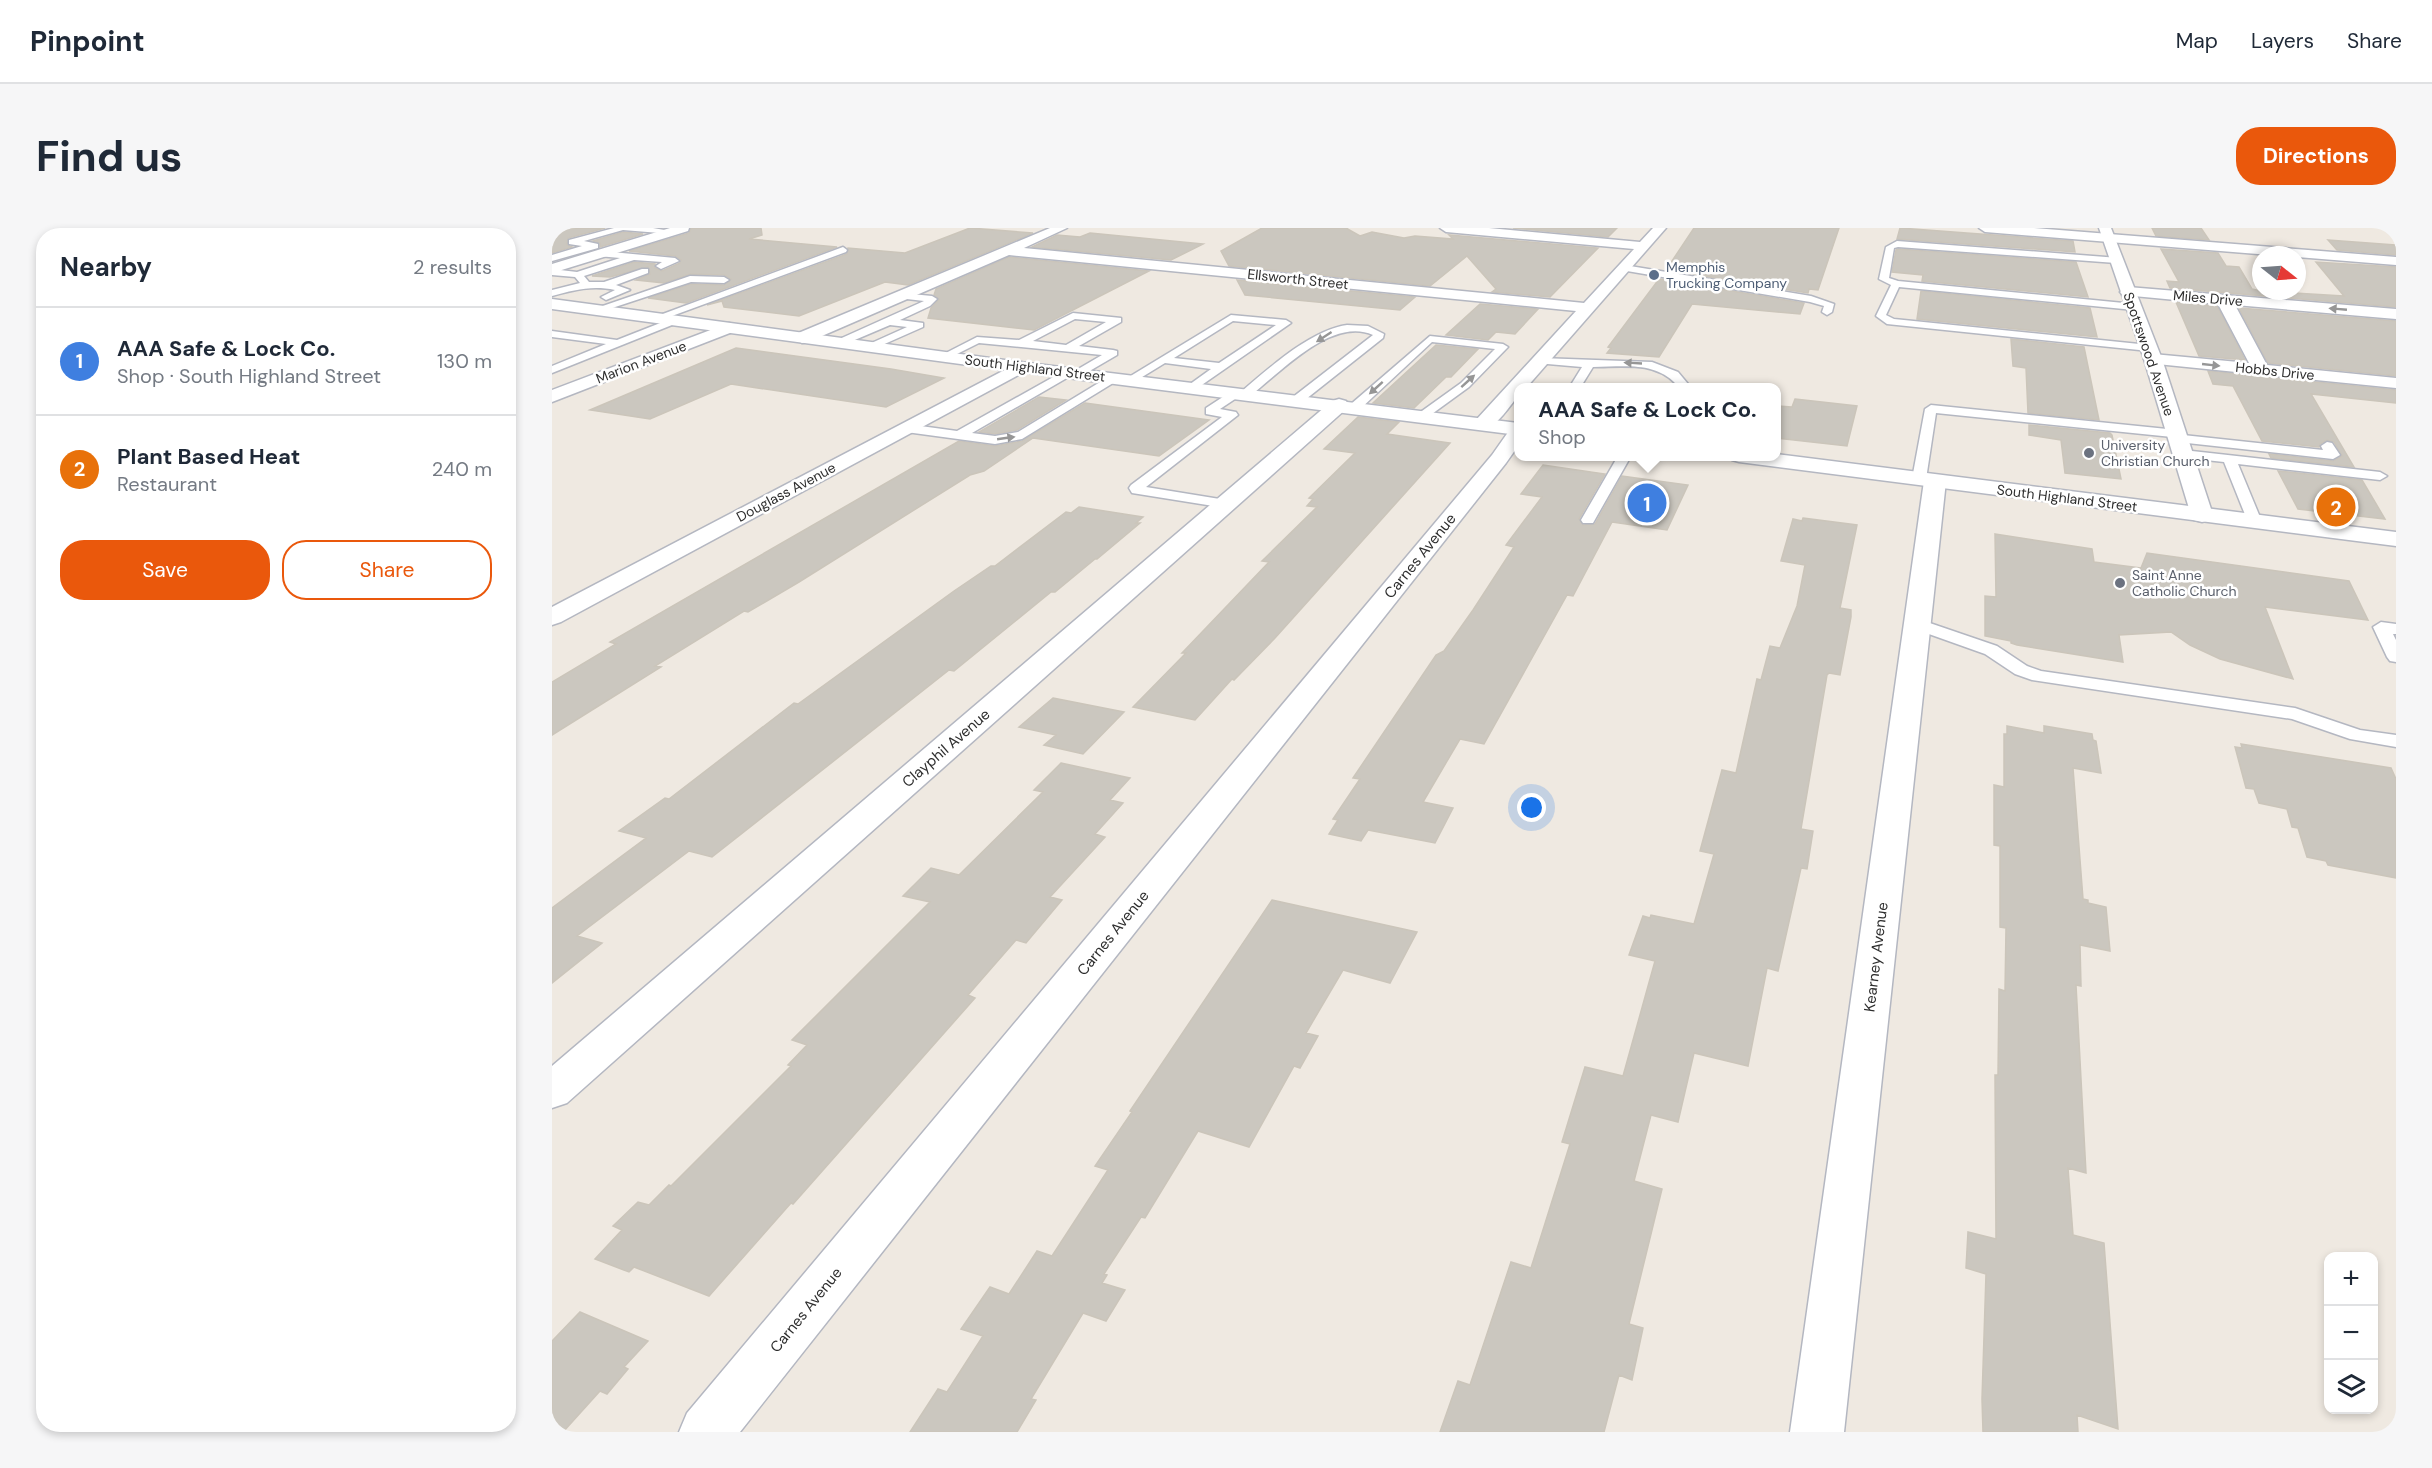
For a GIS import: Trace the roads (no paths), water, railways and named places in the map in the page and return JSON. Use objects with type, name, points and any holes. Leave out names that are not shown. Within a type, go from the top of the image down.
[{"type":"street","points":[[802,338],[1061,228]]},
{"type":"street","points":[[1446,228],[1644,246]]},
{"type":"street","points":[[1520,383],[1660,228]]},
{"type":"street","points":[[1985,228],[2106,233],[2396,261]]},
{"type":"street","points":[[554,259],[598,250],[625,257],[678,230]]},
{"type":"street","name":"Spottswood Avenue","points":[[2106,233],[2151,353],[2202,515]]},
{"type":"street","name":"Ellsworth Street","points":[[1008,250],[1588,308]]},
{"type":"street","name":"Miles Drive","points":[[2131,299],[2224,300],[2396,314]]},
{"type":"street","points":[[2224,300],[2261,370]]},
{"type":"street","name":"South Highland Street","points":[[552,304],[626,314],[659,315],[729,328],[943,357],[1347,406],[1514,429]]},
{"type":"street","name":"Marion Avenue","points":[[552,396],[729,328]]},
{"type":"street","name":"Hobbs Drive","points":[[2151,353],[2261,370],[2396,383]]},
{"type":"street","name":"Douglass Avenue","points":[[552,617],[1020,367]]},
{"type":"street","points":[[1483,424],[1514,390]]},
{"type":"street","name":"Clayphil Avenue","points":[[552,1091],[1226,504],[1347,406]]},
{"type":"street","name":"Carnes Avenue","points":[[706,1432],[1491,468],[1514,436]]},
{"type":"street","name":"South Highland Street","points":[[1778,461],[2396,539]]},
{"type":"street","name":"Kearney Avenue","points":[[1817,1432],[1918,624],[1927,480]]},
{"type":"lane","points":[[625,290],[581,279],[554,259],[606,231],[635,228],[678,230]]},
{"type":"lane","points":[[2116,260],[1897,244],[1890,247],[1884,279],[1896,284],[2131,299]]},
{"type":"lane","points":[[572,248],[598,250]]},
{"type":"lane","points":[[552,370],[618,343],[659,315],[843,250]]},
{"type":"lane","points":[[552,293],[625,257],[680,262],[660,265]]},
{"type":"lane","points":[[1624,268],[1812,299],[1829,304],[1827,312]]},
{"type":"lane","points":[[574,307],[625,290],[646,289],[702,269]]},
{"type":"lane","points":[[606,285],[637,273]]},
{"type":"lane","points":[[596,310],[690,279],[724,280],[697,289]]},
{"type":"lane","points":[[1896,284],[1881,316],[1891,322],[2151,353]]},
{"type":"lane","points":[[839,343],[889,322],[927,304],[932,299],[901,296]]},
{"type":"lane","points":[[1021,343],[1073,316],[1117,320],[1068,348]]},
{"type":"lane","points":[[906,428],[995,440],[1022,435],[1122,379],[1163,360],[1231,318],[1286,323],[1192,387]]},
{"type":"lane","points":[[871,347],[919,325],[889,322]]},
{"type":"lane","points":[[1226,504],[1136,488],[1232,415],[1210,411],[1241,393],[1330,332],[1354,329],[1374,331],[1379,334],[1378,338],[1297,400]]},
{"type":"lane","points":[[552,334],[618,343]]},
{"type":"lane","points":[[1347,406],[1430,339],[1503,348],[1465,385],[1421,416]]},
{"type":"lane","points":[[943,357],[977,340],[1113,353],[959,435]]},
{"type":"lane","points":[[973,361],[1008,343]]},
{"type":"lane","points":[[1163,360],[1222,367]]},
{"type":"lane","points":[[1540,361],[1590,364],[1642,363],[1674,373],[1681,383]]},
{"type":"lane","points":[[574,362],[621,369]]},
{"type":"lane","points":[[1577,383],[1590,364]]},
{"type":"lane","points":[[1927,480],[1931,409],[2179,442],[2333,455],[2327,446]]},
{"type":"lane","points":[[2179,442],[2229,459],[2380,476]]},
{"type":"lane","points":[[2229,459],[2255,522]]},
{"type":"lane","points":[[1588,520],[1622,461]]},
{"type":"lane","points":[[1918,624],[1991,650],[2021,670],[2038,676],[2295,714],[2357,735],[2396,741]]},
{"type":"lane","points":[[2396,629],[2381,627],[2396,657]]},
{"type":"place","name":"Memphis Trucking Company","points":[[1654,275]]},
{"type":"place","name":"University Christian Church","points":[[2089,453]]},
{"type":"place","name":"AAA Safe & Lock Co.","points":[[1647,503]]},
{"type":"place","name":"Plant Based Heat","points":[[2336,507]]},
{"type":"place","name":"Saint Anne Catholic Church","points":[[2120,583]]}]
